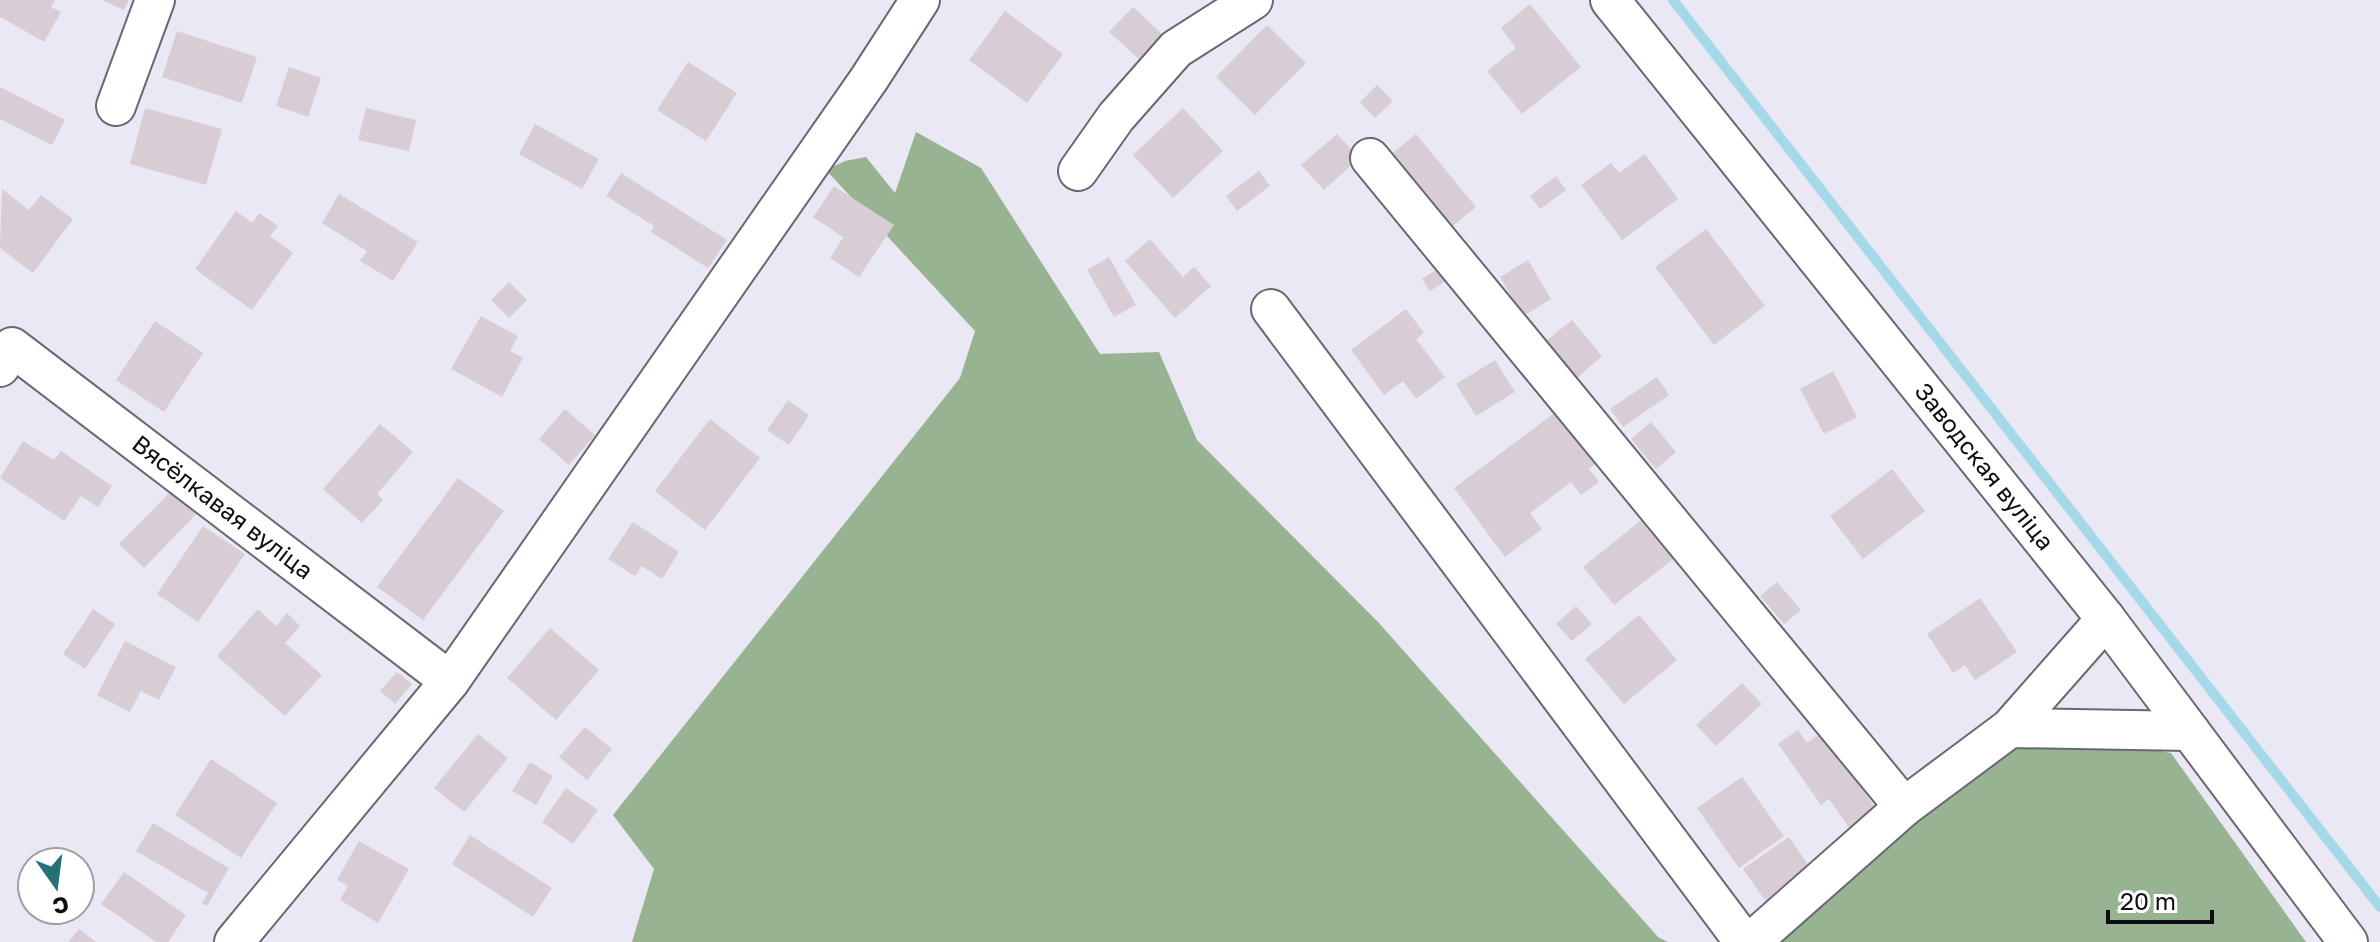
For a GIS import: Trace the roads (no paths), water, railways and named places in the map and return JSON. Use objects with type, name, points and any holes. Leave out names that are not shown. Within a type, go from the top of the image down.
[{"type":"street","points":[[116,106],[155,0]]},
{"type":"street","points":[[234,942],[450,681],[869,79],[920,0]]},
{"type":"street","points":[[1078,171],[1116,117],[1176,49],[1253,0]]},
{"type":"street","name":"Заводская вуліца","points":[[1610,0],[2106,619],[2348,942]]},
{"type":"street","points":[[1370,158],[1904,807]]},
{"type":"street","points":[[1271,309],[1744,942]]},
{"type":"street","name":"Вясёлкавая вуліца","points":[[0,367],[12,347],[450,681]]},
{"type":"street","points":[[1751,942],[1904,807],[2010,728],[2106,619]]},
{"type":"street","points":[[2010,728],[2190,731]]},
{"type":"waterway","points":[[1673,0],[2380,907]]}]
